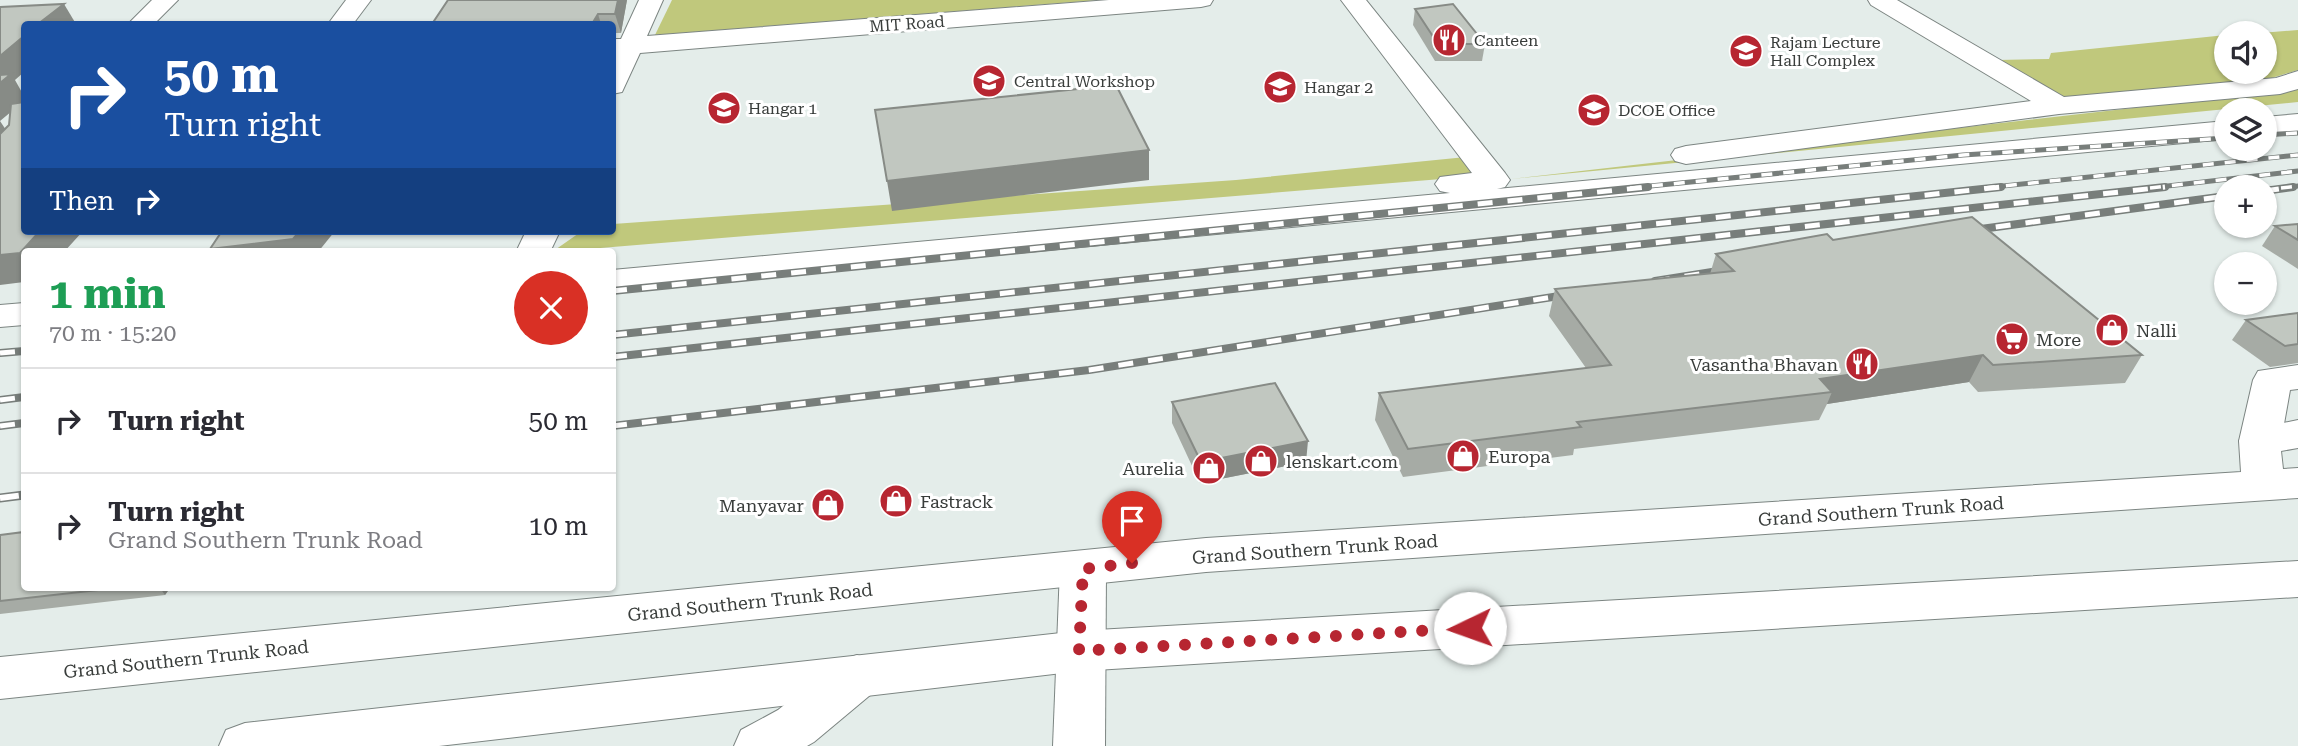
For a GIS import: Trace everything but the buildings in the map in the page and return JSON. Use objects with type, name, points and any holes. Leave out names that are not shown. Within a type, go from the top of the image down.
[{"type":"main road","points":[[143,21],[166,0]]},
{"type":"main road","points":[[342,21],[359,0]]},
{"type":"main road","points":[[616,70],[622,46],[651,0]]},
{"type":"main road","name":"MIT Road","points":[[622,46],[1200,0]]},
{"type":"main road","points":[[1353,0],[1494,180]]},
{"type":"main road","points":[[1880,0],[2059,106]]},
{"type":"main road","points":[[616,256],[1494,180],[2059,106],[2280,86],[2298,79]]},
{"type":"main road","points":[[2277,125],[2298,123]]},
{"type":"main road","points":[[616,281],[2214,131]]},
{"type":"main road","points":[[0,316],[21,314]]},
{"type":"main road","points":[[0,338],[21,336]]},
{"type":"main road","points":[[2281,485],[2272,380],[2298,377]]},
{"type":"main road","name":"Grand Southern Trunk Road","points":[[0,678],[1220,554],[2281,485]]},
{"type":"main road","points":[[1079,746],[1079,651],[1083,569]]},
{"type":"main road","points":[[245,746],[1079,651],[2252,584],[2298,579]]},
{"type":"main road","points":[[2252,584],[2298,605]]},
{"type":"main road","points":[[760,746],[796,726],[857,676]]},
{"type":"green space","points":[[672,0],[1100,0],[655,35]]},
{"type":"green space","points":[[2298,30],[2298,70],[2277,76],[2277,32]]},
{"type":"green space","points":[[2214,36],[2214,84],[2222,84],[2062,99],[1997,60],[2049,59],[2051,53]]},
{"type":"green space","points":[[2298,87],[2298,102],[2277,104],[2277,98],[2221,98]]},
{"type":"green space","points":[[2214,99],[2214,110],[1511,179]]},
{"type":"green space","points":[[1466,157],[1478,176],[601,248],[558,248],[576,235],[616,235],[616,224],[1236,180]]},
{"type":"railway","points":[[2277,134],[2298,133]]},
{"type":"railway","points":[[1630,188],[1963,155],[2214,139]]},
{"type":"railway","points":[[1984,188],[2298,155]]},
{"type":"railway","points":[[2150,188],[2298,171]]},
{"type":"railway","points":[[2281,188],[2298,186]]},
{"type":"railway","points":[[616,291],[1648,187]]},
{"type":"railway","points":[[616,335],[2001,187]]},
{"type":"railway","points":[[616,357],[2165,187]]},
{"type":"railway","points":[[2277,189],[2293,187]]},
{"type":"railway","points":[[1966,231],[2214,198]]},
{"type":"railway","points":[[1655,281],[1731,269]]},
{"type":"railway","points":[[616,426],[1089,370],[1572,294]]},
{"type":"railway","points":[[0,353],[21,351]]},
{"type":"railway","points":[[0,400],[21,397]]},
{"type":"railway","points":[[0,426],[21,423]]},
{"type":"railway","points":[[0,498],[21,495]]},
{"type":"place","name":"Canteen","points":[[1449,40]]},
{"type":"place","name":"Rajam Lecture Hall Complex","points":[[1746,51]]},
{"type":"place","name":"Central Workshop","points":[[989,81]]},
{"type":"place","name":"Hangar 2","points":[[1280,87]]},
{"type":"place","name":"Hangar 1","points":[[724,108]]},
{"type":"place","name":"DCOE Office","points":[[1594,110]]},
{"type":"place","name":"Nalli","points":[[2112,330]]},
{"type":"place","name":"More","points":[[2012,339]]},
{"type":"place","name":"Vasantha Bhavan","points":[[1862,364]]},
{"type":"place","name":"Europa","points":[[1463,456]]},
{"type":"place","name":"lenskart.com","points":[[1261,461]]},
{"type":"place","name":"Aurelia","points":[[1209,468]]},
{"type":"place","name":"Fastrack","points":[[896,501]]},
{"type":"place","name":"Manyavar","points":[[828,505]]},
{"type":"route","points":[[1132,563],[1083,569],[1079,651],[1470,628]]}]
